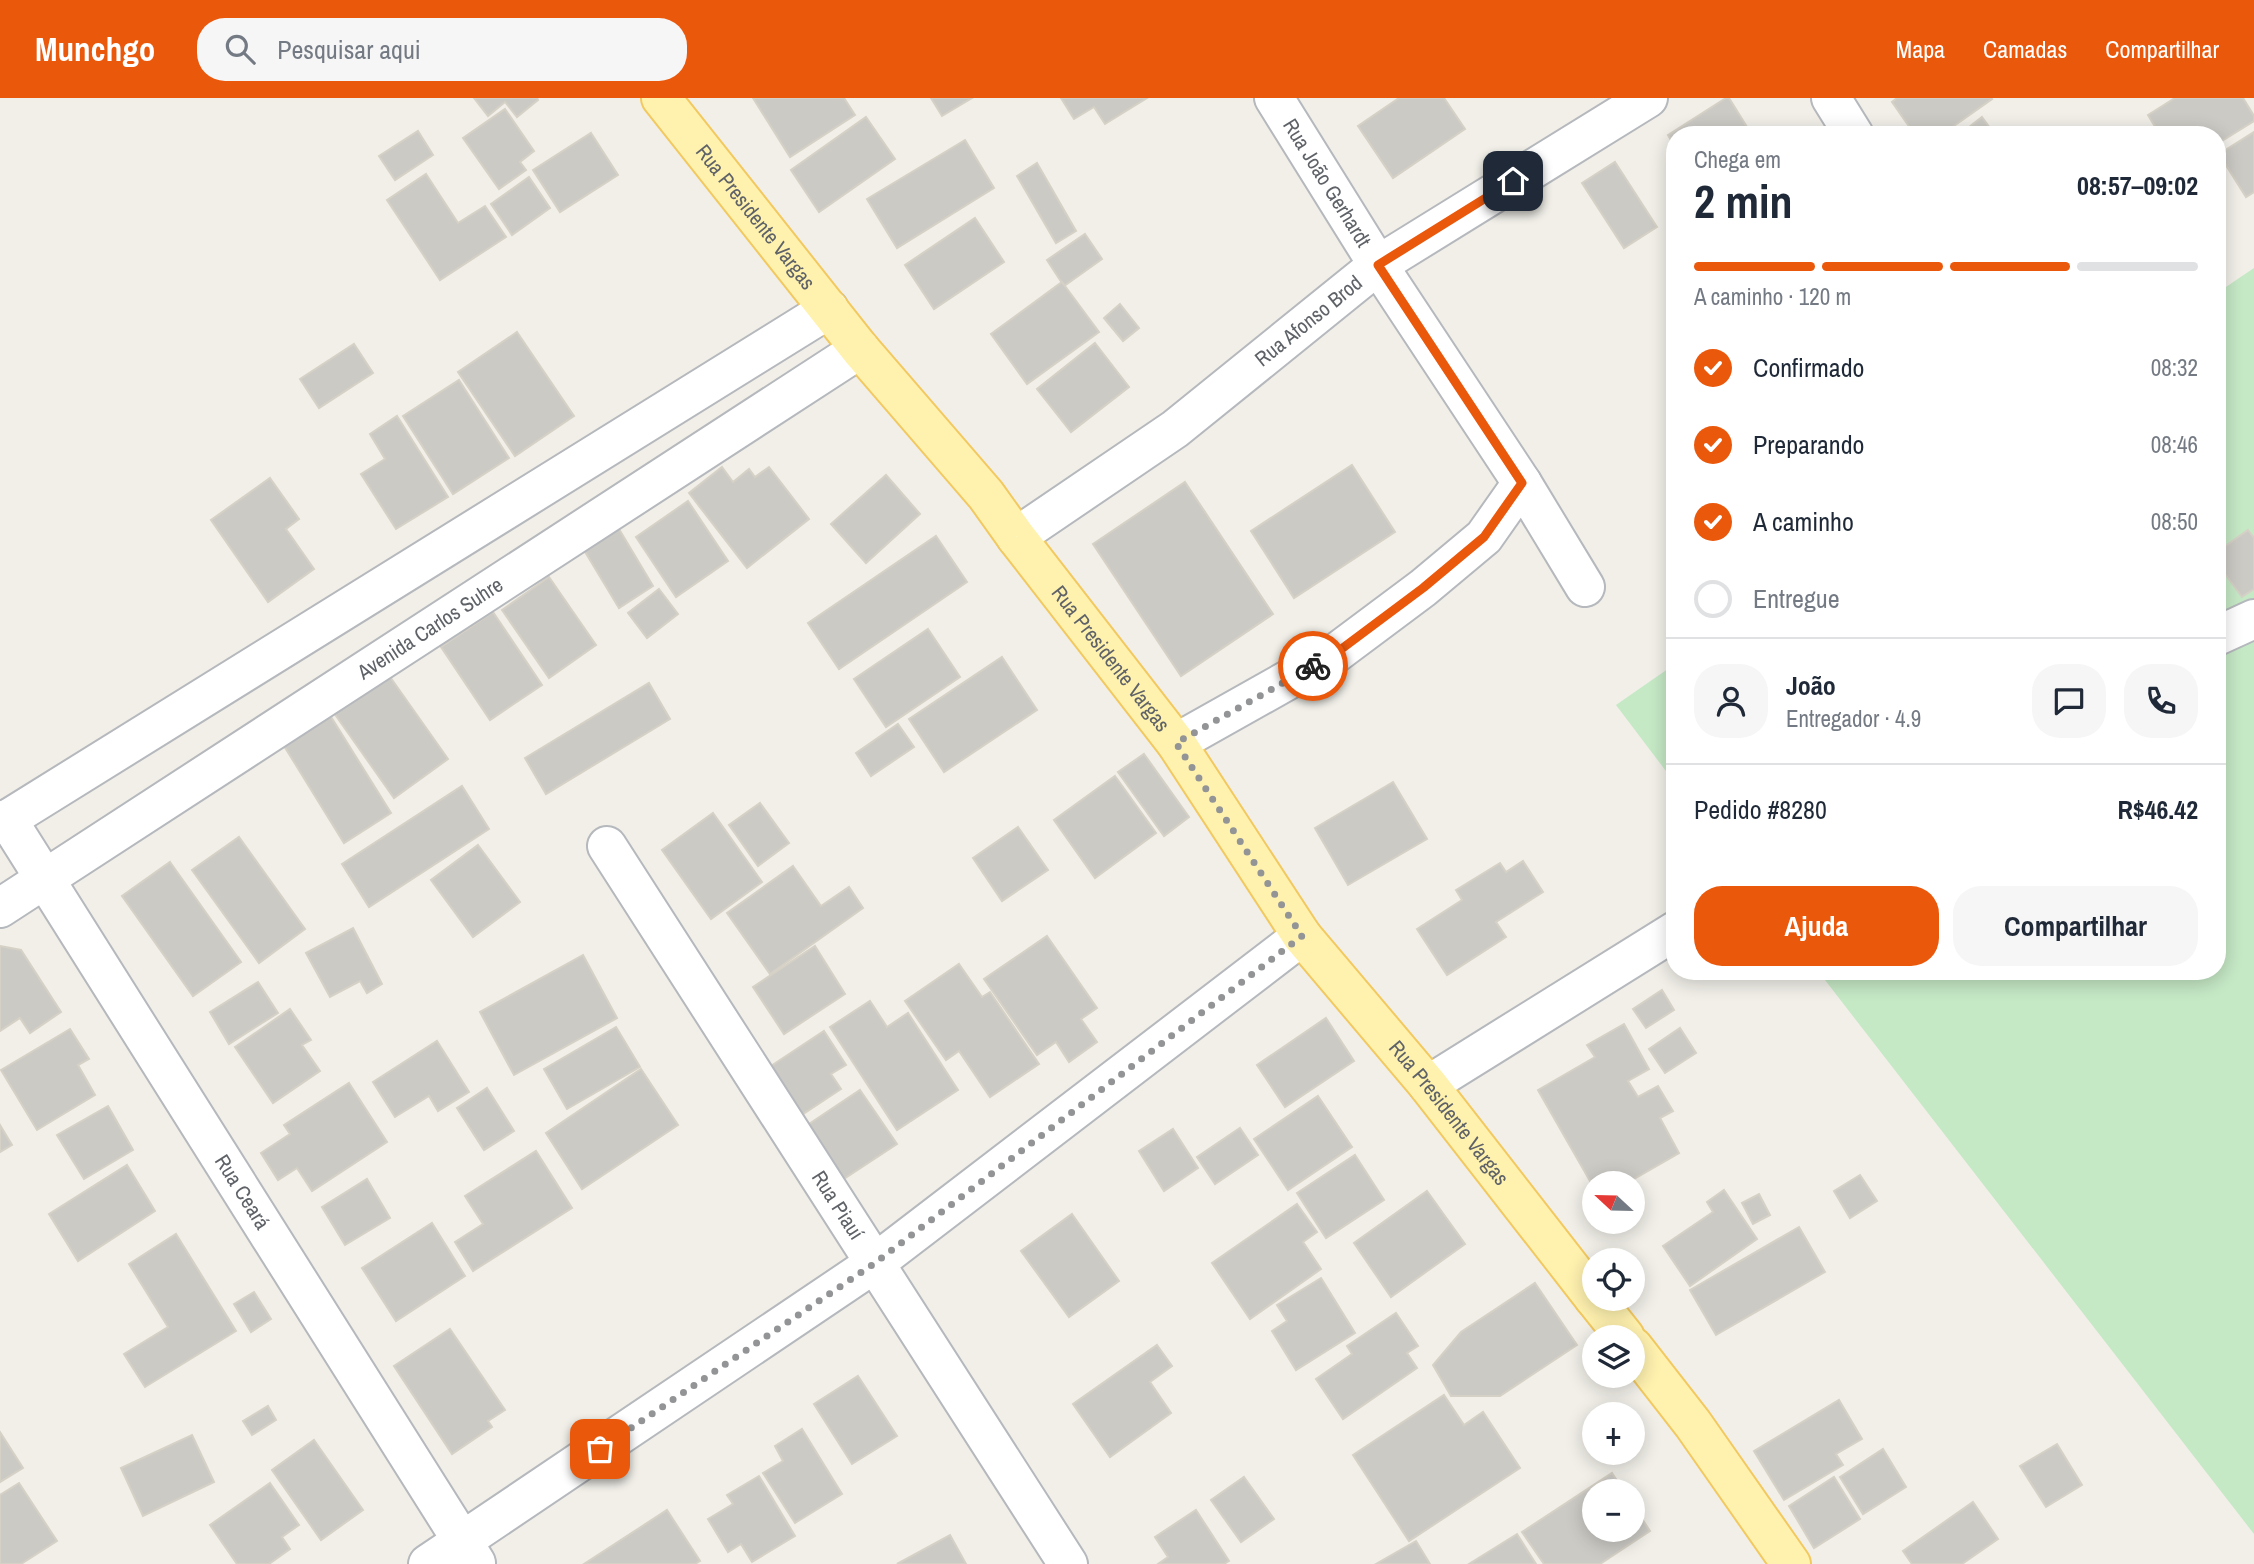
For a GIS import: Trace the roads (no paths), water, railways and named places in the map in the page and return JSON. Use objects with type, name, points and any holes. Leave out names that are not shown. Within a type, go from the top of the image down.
[{"type":"main road","name":"Rua Presidente Vargas","points":[[662,98],[860,349],[986,495],[1176,743],[1302,936],[1428,1085],[1582,1283]]},
{"type":"main road","name":"Rua Presidente Vargas","points":[[1604,1311],[1615,1325]]},
{"type":"main road","points":[[1645,1363],[1693,1424],[1791,1564]]},
{"type":"street","name":"Rua João Gerhardt","points":[[1274,98],[1378,265],[1522,483],[1585,587]]},
{"type":"street","name":"Rua Afonso Brod","points":[[1016,537],[1175,429],[1378,265],[1648,98]]},
{"type":"street","points":[[1831,98],[1848,126]]},
{"type":"street","points":[[4,822],[829,309]]},
{"type":"street","name":"Avenida Carlos Suhre","points":[[0,908],[860,349]]},
{"type":"street","points":[[1176,743],[1336,653],[1423,588],[1484,537],[1522,483]]},
{"type":"street","points":[[2226,632],[2254,619]]},
{"type":"street","name":"Rua Ceará","points":[[4,822],[45,879],[469,1553]]},
{"type":"street","name":"Rua Piauí","points":[[607,846],[1068,1564]]},
{"type":"street","points":[[428,1564],[469,1553],[875,1263],[1302,936]]},
{"type":"street","points":[[1428,1085],[1666,937]]}]
